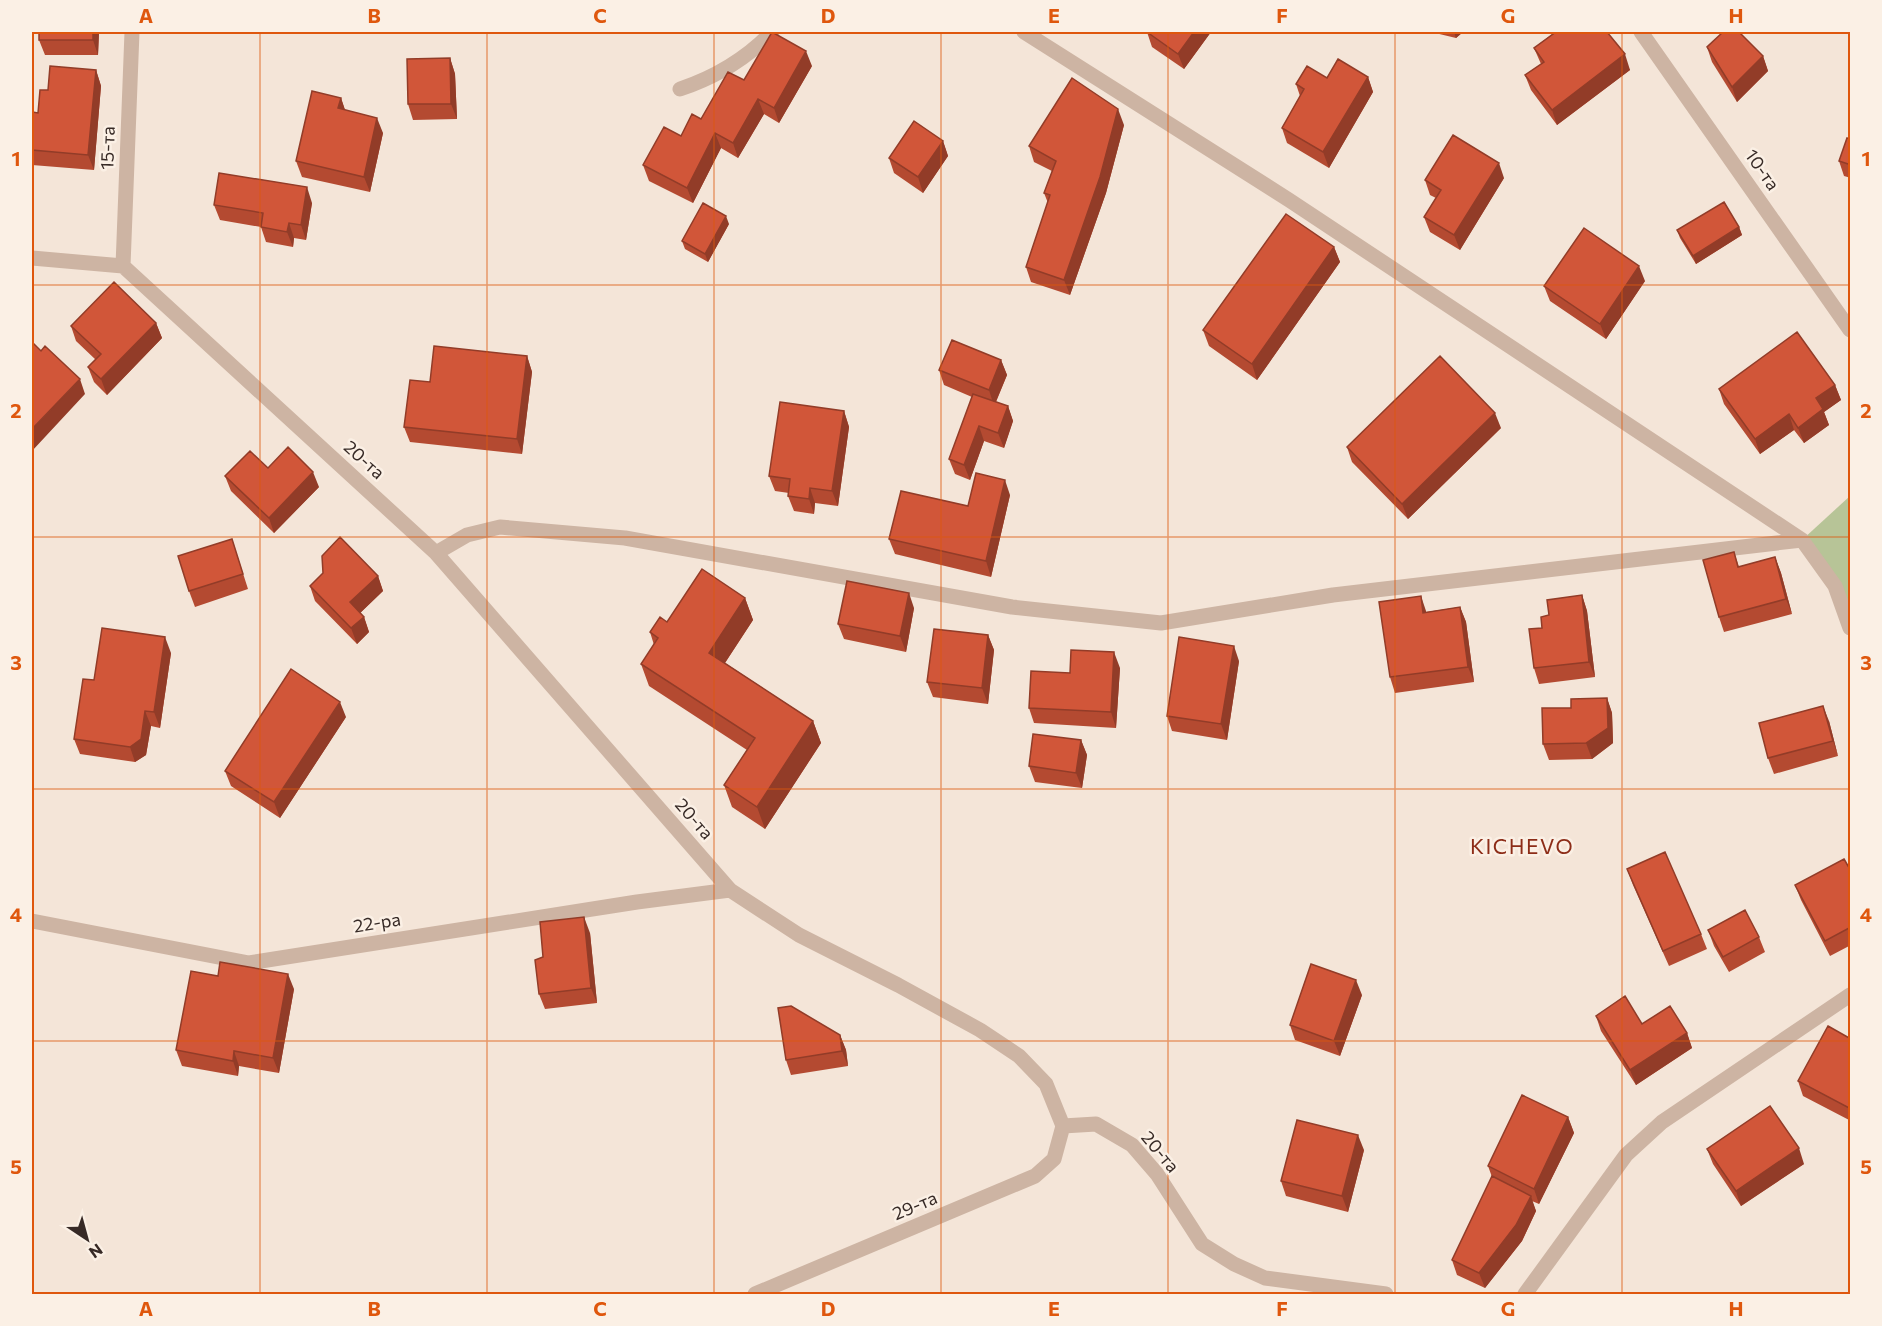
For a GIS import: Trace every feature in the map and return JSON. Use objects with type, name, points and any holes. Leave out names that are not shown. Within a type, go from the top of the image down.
[{"type":"street","name":"15-та","points":[[123,266],[132,32]]},
{"type":"street","points":[[680,89],[702,82],[735,64],[772,32]]},
{"type":"street","points":[[1024,32],[1289,200],[1802,540],[1835,586],[1851,627]]},
{"type":"street","name":"10-та","points":[[1641,32],[1851,330]]},
{"type":"street","points":[[32,258],[123,266]]},
{"type":"street","name":"20-та","points":[[123,266],[436,553],[730,890],[799,935],[980,1030],[1019,1056],[1046,1084],[1063,1126],[1096,1124],[1132,1145],[1157,1174],[1202,1244],[1234,1264],[1265,1278],[1386,1294]]},
{"type":"street","points":[[436,553],[467,535],[500,527],[625,538],[1012,607],[1161,623],[1333,594],[1802,540]]},
{"type":"street","name":"22-ра","points":[[32,921],[249,963],[637,902],[730,890]]},
{"type":"street","points":[[1525,1294],[1626,1155],[1662,1122],[1851,995]]},
{"type":"street","name":"29-та","points":[[755,1294],[1035,1176],[1054,1159],[1063,1126]]},
{"type":"green space","points":[[1850,496],[1850,628],[1802,540]]},
{"type":"building","points":[[39,32],[93,32],[93,40],[39,40]]},
{"type":"building","points":[[772,32],[806,51],[774,108],[758,99],[733,143],[715,133],[687,188],[643,165],[664,127],[681,136],[692,114],[701,119],[728,72],[744,80]]},
{"type":"building","points":[[1147,32],[1194,32],[1178,54]]},
{"type":"building","points":[[1556,32],[1607,32],[1625,54],[1552,110],[1525,75],[1544,62],[1534,48]]},
{"type":"building","points":[[1723,32],[1739,32],[1763,56],[1732,87],[1707,47]]},
{"type":"building","points":[[450,58],[451,104],[408,104],[407,59]]},
{"type":"building","points":[[1338,59],[1368,77],[1323,152],[1282,128],[1304,89],[1296,84],[1307,66],[1327,78]]},
{"type":"building","points":[[50,66],[96,70],[88,155],[32,150],[32,112],[38,113],[40,90],[48,90]]},
{"type":"building","points":[[1072,78],[1118,109],[1100,177],[1064,280],[1026,267],[1050,195],[1044,193],[1056,161],[1029,146]]},
{"type":"building","points":[[312,91],[341,98],[338,108],[377,118],[364,177],[296,161]]},
{"type":"building","points":[[914,121],[943,141],[918,177],[889,158]]},
{"type":"building","points":[[1453,135],[1499,163],[1454,235],[1424,217],[1441,190],[1425,180]]},
{"type":"building","points":[[1847,138],[1851,139],[1851,165],[1839,161]]},
{"type":"building","points":[[219,173],[307,187],[301,225],[289,223],[287,232],[261,227],[263,213],[214,205]]},
{"type":"building","points":[[1724,202],[1739,227],[1693,256],[1677,230]]},
{"type":"building","points":[[703,203],[726,216],[705,254],[682,241]]},
{"type":"building","points":[[1286,214],[1334,247],[1252,364],[1203,330]]},
{"type":"building","points":[[1584,228],[1639,266],[1600,324],[1544,286]]},
{"type":"building","points":[[114,282],[156,323],[101,379],[88,367],[101,354],[71,326]]},
{"type":"building","points":[[1797,332],[1835,385],[1816,398],[1823,409],[1798,428],[1789,414],[1755,439],[1719,389]]},
{"type":"building","points":[[952,340],[1001,360],[989,390],[939,370]]},
{"type":"building","points":[[32,342],[41,351],[45,346],[80,379],[32,429]]},
{"type":"building","points":[[434,346],[527,356],[517,439],[404,427],[410,380],[430,382]]},
{"type":"building","points":[[1440,356],[1495,413],[1402,504],[1347,447]]},
{"type":"building","points":[[973,394],[1008,406],[998,433],[979,426],[964,465],[949,459]]},
{"type":"building","points":[[780,402],[844,411],[832,491],[810,488],[809,499],[788,496],[790,479],[769,476]]},
{"type":"building","points":[[288,447],[313,472],[269,518],[225,476],[250,451],[268,468]]},
{"type":"building","points":[[976,473],[1005,480],[986,561],[889,539],[901,491],[968,506]]},
{"type":"building","points":[[340,537],[378,576],[350,602],[364,617],[351,628],[310,586],[323,573],[322,556]]},
{"type":"building","points":[[232,539],[243,574],[189,591],[178,556]]},
{"type":"building","points":[[1734,552],[1738,567],[1775,557],[1786,599],[1719,617],[1703,560]]},
{"type":"building","points":[[702,569],[745,598],[709,653],[813,721],[757,807],[724,785],[755,738],[641,664],[658,638],[650,632],[660,617],[667,622]]},
{"type":"building","points":[[847,581],[909,593],[900,636],[838,624]]},
{"type":"building","points":[[1582,595],[1589,662],[1534,668],[1529,629],[1542,628],[1541,617],[1549,615],[1547,600]]},
{"type":"building","points":[[1421,596],[1423,613],[1460,607],[1468,667],[1390,677],[1379,602]]},
{"type":"building","points":[[102,628],[165,637],[154,712],[145,711],[141,739],[130,747],[74,739],[83,679],[94,680]]},
{"type":"building","points":[[934,629],[988,635],[982,688],[927,682]]},
{"type":"building","points":[[1179,637],[1234,646],[1221,724],[1167,716]]},
{"type":"building","points":[[1071,650],[1114,652],[1111,712],[1029,708],[1031,671],[1070,673]]},
{"type":"building","points":[[291,669],[340,702],[274,802],[225,771]]},
{"type":"building","points":[[1607,698],[1608,728],[1586,743],[1543,744],[1542,708],[1571,708],[1571,699]]},
{"type":"building","points":[[1823,706],[1833,741],[1768,758],[1759,723]]},
{"type":"building","points":[[1033,734],[1081,740],[1076,773],[1029,766]]},
{"type":"building","points":[[1665,852],[1701,934],[1663,951],[1627,869]]},
{"type":"building","points":[[1844,859],[1851,871],[1851,927],[1825,941],[1795,885]]},
{"type":"building","points":[[1745,910],[1759,937],[1723,957],[1708,930]]},
{"type":"building","points":[[584,917],[591,988],[539,994],[535,960],[543,957],[540,922]]},
{"type":"building","points":[[220,962],[288,974],[273,1058],[234,1051],[233,1061],[176,1050],[191,971],[218,976]]},
{"type":"building","points":[[1311,964],[1356,980],[1334,1041],[1290,1025]]},
{"type":"building","points":[[1625,996],[1642,1024],[1670,1006],[1687,1033],[1630,1070],[1596,1016]]},
{"type":"building","points":[[791,1006],[840,1035],[842,1051],[786,1060],[778,1008]]},
{"type":"building","points":[[1828,1026],[1851,1039],[1851,1109],[1798,1081]]},
{"type":"building","points":[[1522,1095],[1568,1117],[1534,1189],[1488,1166]]},
{"type":"building","points":[[1770,1106],[1799,1148],[1736,1191],[1707,1149]]},
{"type":"building","points":[[1297,1120],[1358,1135],[1342,1196],[1281,1181]]},
{"type":"building","points":[[1492,1176],[1531,1196],[1516,1225],[1479,1273],[1452,1260]]},
{"type":"district","name":"KICHEVO","points":[[1522,847]]}]
